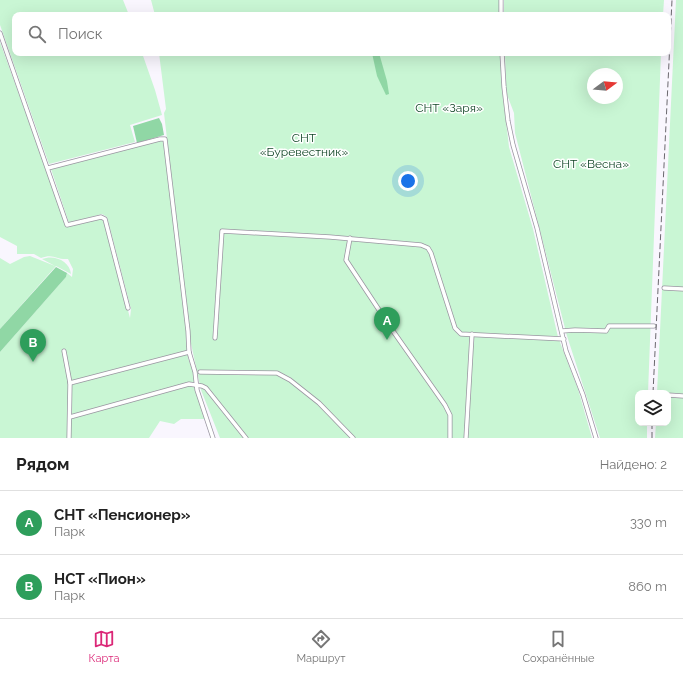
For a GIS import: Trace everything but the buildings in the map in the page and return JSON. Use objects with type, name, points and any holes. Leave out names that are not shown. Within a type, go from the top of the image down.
[{"type":"street","points":[[501,0],[501,12]]},
{"type":"street","points":[[0,32],[67,225],[101,217],[105,219],[128,308]]},
{"type":"street","points":[[502,56],[508,121],[513,145],[537,228],[566,351],[583,395],[596,438]]},
{"type":"street","points":[[48,168],[160,139],[165,139],[188,331],[189,352],[198,386],[197,390],[213,438]]},
{"type":"street","points":[[215,338],[222,231],[350,238],[422,245],[428,248],[455,328],[461,334],[564,339]]},
{"type":"street","points":[[350,238],[346,260],[393,331],[445,404],[450,415],[450,438]]},
{"type":"street","points":[[664,288],[683,289]]},
{"type":"street","points":[[562,331],[606,331],[609,326],[654,326]]},
{"type":"street","points":[[466,438],[472,334]]},
{"type":"street","points":[[64,351],[70,384],[69,438]]},
{"type":"street","points":[[70,384],[189,352]]},
{"type":"street","points":[[200,372],[277,373],[290,380],[319,403],[353,438]]},
{"type":"street","points":[[70,417],[189,384],[206,388],[246,438]]},
{"type":"street","points":[[671,395],[683,396]]},
{"type":"green space","points":[[0,0],[123,0],[128,12],[12,12],[12,56],[143,56],[162,115],[130,125],[135,142],[49,164],[0,25]]},
{"type":"green space","points":[[151,0],[499,0],[499,12],[154,12]]},
{"type":"green space","points":[[504,0],[664,0],[663,12],[504,12]]},
{"type":"green space","points":[[676,0],[683,0],[683,438],[655,438],[656,426],[671,426],[671,390],[657,390]]},
{"type":"green space","points":[[0,42],[67,227],[100,218],[104,221],[130,318],[131,309],[107,217],[102,214],[69,223],[51,169],[163,140],[165,142],[187,331],[188,358],[196,380],[196,389],[205,419],[181,419],[174,424],[160,421],[149,438],[0,438],[0,352],[66,277],[67,273],[72,277],[73,269],[68,259],[61,259],[52,256],[41,258],[34,254],[17,254],[17,246],[0,237]]},
{"type":"green space","points":[[159,56],[500,56],[509,147],[533,229],[558,337],[578,389],[592,438],[220,438],[201,390],[190,339],[164,113],[166,109]]},
{"type":"green space","points":[[373,56],[380,56],[389,94],[386,95],[377,76]]},
{"type":"green space","name":"СНТ «Весна»","points":[[505,56],[661,56],[648,390],[635,390],[635,426],[647,426],[647,438],[600,438],[567,336],[515,133],[514,113],[506,92]]},
{"type":"green space","points":[[159,118],[164,135],[137,143],[133,126]]},
{"type":"green space","points":[[30,256],[55,266],[42,259],[51,257],[61,260],[68,265],[71,274],[56,266],[0,329],[0,258],[10,264],[24,257]]},
{"type":"green space","points":[[56,267],[67,273],[66,277],[0,352],[0,329]]},
{"type":"railway","points":[[671,21],[672,0]]},
{"type":"railway","points":[[653,390],[669,56]]},
{"type":"railway","points":[[652,426],[652,438]]},
{"type":"place","name":"СНТ «Пенсионер»","points":[[387,340]]},
{"type":"place","name":"НСТ «Пион»","points":[[33,362]]},
{"type":"park label","name":"СНТ «Заря»","points":[[449,108]]},
{"type":"park label","name":"СНТ «Буревестник»","points":[[304,145]]}]
